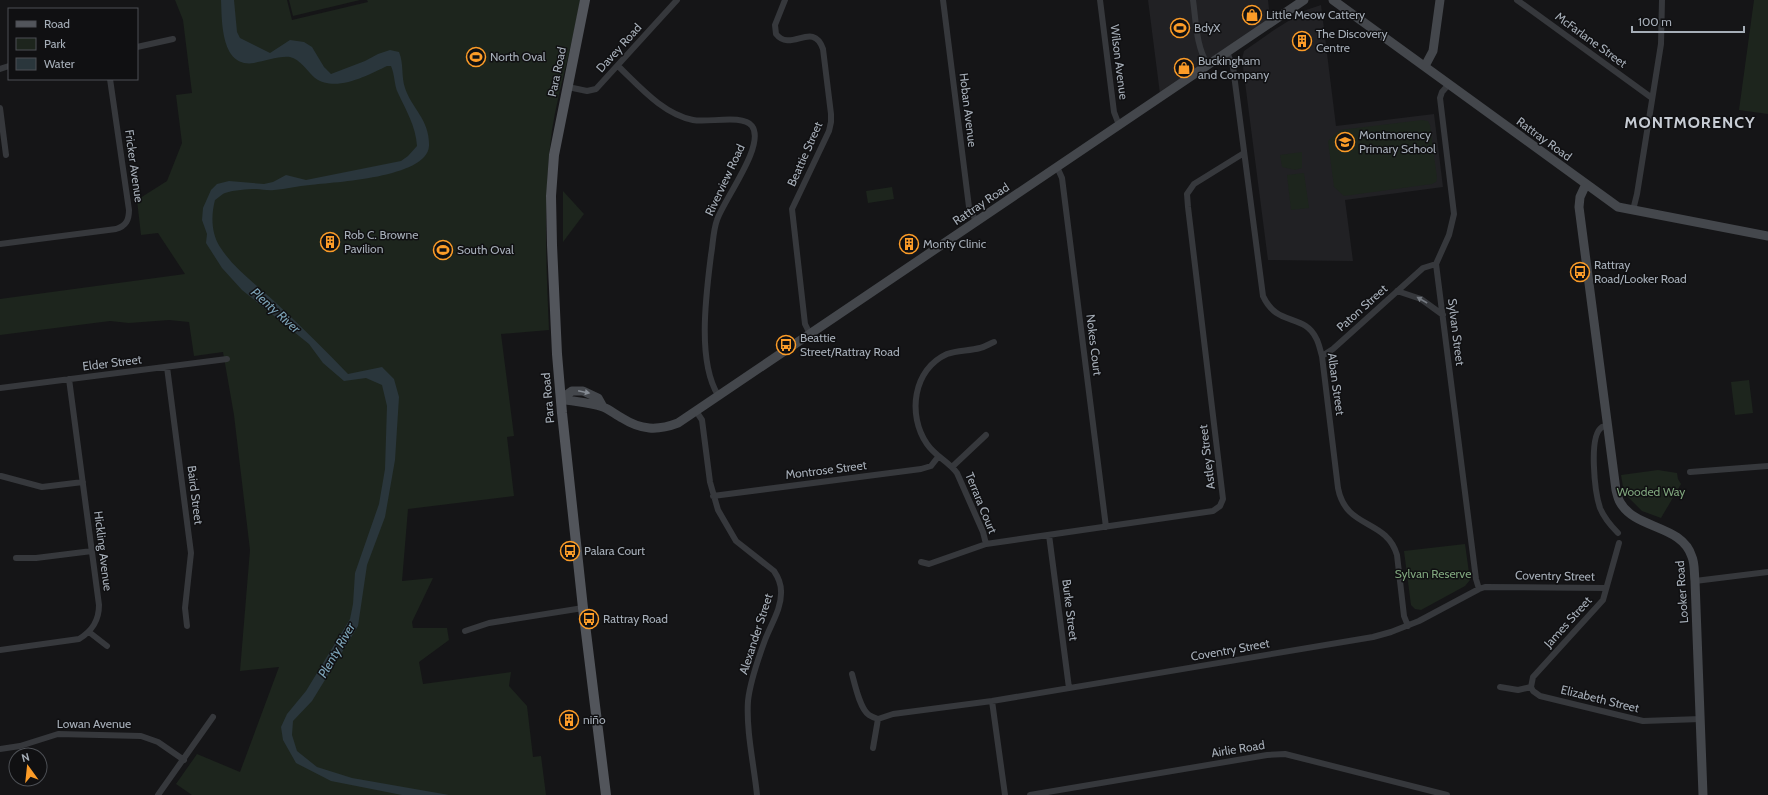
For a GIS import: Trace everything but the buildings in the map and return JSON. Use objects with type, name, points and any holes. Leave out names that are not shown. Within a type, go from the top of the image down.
[{"type":"main road","name":"Para Road","points":[[585,0],[554,156],[551,204],[555,319],[561,399],[583,608],[606,795]]},
{"type":"street","name":"Davey Road","points":[[568,87],[587,91],[593,90],[618,66],[677,0]]},
{"type":"street","name":"Beattie Street","points":[[785,0],[775,25],[776,34],[782,40],[787,41],[810,36],[817,38],[820,41],[823,49],[831,114],[829,131],[792,209],[805,324],[810,334]]},
{"type":"street","name":"Hoban Avenue","points":[[943,0],[969,207],[976,221]]},
{"type":"street","name":"Wilson Avenue","points":[[1100,0],[1114,112],[1119,125]]},
{"type":"street","points":[[1193,0],[1197,32],[1203,55],[1208,65]]},
{"type":"street","name":"Rattray Road","points":[[561,399],[572,391],[583,390],[598,398],[603,407],[631,424],[646,428],[664,428],[678,423],[1304,0]]},
{"type":"street","name":"Rattray Road","points":[[1333,0],[1618,207],[1768,236]]},
{"type":"street","points":[[1425,66],[1433,51],[1440,0]]},
{"type":"street","name":"McFarlane Street","points":[[1517,0],[1652,98]]},
{"type":"street","points":[[1633,210],[1662,44],[1662,0]]},
{"type":"street","points":[[138,47],[173,39]]},
{"type":"street","name":"Alban Street","points":[[1227,52],[1233,67],[1263,296],[1270,308],[1276,314],[1301,323],[1309,328],[1316,338],[1322,356],[1338,488],[1341,500],[1346,509],[1353,516],[1383,533],[1394,546],[1397,555],[1404,616],[1408,626]]},
{"type":"street","name":"Riverview Road","points":[[618,66],[655,100],[675,113],[695,120],[746,121],[755,131],[755,143],[748,161],[717,220],[708,281],[706,354],[713,387],[718,395]]},
{"type":"street","name":"Fricker Avenue","points":[[0,244],[116,229],[125,225],[129,210],[110,80]]},
{"type":"street","points":[[1436,264],[1449,235],[1454,214],[1440,98],[1442,92],[1449,84]]},
{"type":"street","points":[[0,108],[6,155]]},
{"type":"street","name":"Astley Street","points":[[921,562],[929,564],[986,544],[1213,511],[1222,503],[1223,499],[1187,194],[1194,184],[1244,153]]},
{"type":"street","name":"Nokes Court","points":[[1057,167],[1062,178],[1106,527]]},
{"type":"street","name":"Looker Road","points":[[1586,184],[1580,197],[1579,207],[1613,477],[1620,503],[1634,516],[1679,538],[1687,547],[1692,556],[1695,581],[1703,795]]},
{"type":"street","name":"Paton Street","points":[[1322,356],[1333,349],[1423,268],[1436,264]]},
{"type":"street","name":"Sylvan Street","points":[[1436,264],[1476,579],[1479,589]]},
{"type":"street","name":"Paton Street","points":[[1398,291],[1422,299],[1442,315]]},
{"type":"street","name":"Terrara Court","points":[[986,544],[957,473],[952,467],[938,457],[925,441],[920,429],[916,402],[920,382],[926,370],[942,357],[956,352],[982,348],[994,342]]},
{"type":"street","name":"Elder Street","points":[[0,388],[227,359]]},
{"type":"street","name":"Baird Street","points":[[167,367],[191,553],[184,608],[187,626]]},
{"type":"street","name":"Hickling Avenue","points":[[70,380],[99,613],[97,620],[89,632]]},
{"type":"street","name":"Alexander Street","points":[[696,411],[702,420],[713,496],[731,535],[742,547],[762,560],[774,571],[781,590],[779,607],[752,679],[748,700],[748,715],[757,795]]},
{"type":"street","points":[[1607,426],[1602,427],[1597,433],[1594,452],[1595,480],[1599,506],[1606,519],[1618,533]]},
{"type":"street","points":[[952,467],[986,435]]},
{"type":"street","name":"Montrose Street","points":[[713,496],[920,469],[931,466],[938,457]]},
{"type":"street","points":[[1690,472],[1768,466]]},
{"type":"street","points":[[1,476],[42,487],[83,482]]},
{"type":"street","name":"Burke Street","points":[[1049,535],[1069,688]]},
{"type":"street","name":"James Street","points":[[1531,686],[1533,677],[1602,600],[1619,543]]},
{"type":"street","points":[[16,558],[36,558],[92,551]]},
{"type":"street","points":[[1695,581],[1768,572]]},
{"type":"street","name":"Coventry Street","points":[[878,719],[900,713],[992,701],[1373,637],[1408,626],[1479,589],[1494,586],[1606,588]]},
{"type":"street","points":[[465,631],[489,623],[583,608]]},
{"type":"street","points":[[0,650],[71,641],[78,639],[89,632],[107,646]]},
{"type":"street","points":[[852,674],[855,687],[864,710],[868,715],[878,719],[873,748]]},
{"type":"street","points":[[1500,686],[1518,690],[1531,686]]},
{"type":"street","name":"Elizabeth Street","points":[[1531,686],[1533,692],[1540,696],[1644,721],[1700,719]]},
{"type":"street","points":[[992,701],[1005,795]]},
{"type":"street","points":[[158,795],[213,717]]},
{"type":"street","name":"Lowan Avenue","points":[[0,749],[20,746],[58,734],[141,736],[158,742],[184,760]]},
{"type":"street","name":"Airlie Road","points":[[1030,795],[1267,755],[1285,754],[1447,795]]},
{"type":"shaded area","points":[[1148,0],[1268,0],[1270,18],[1160,94]]},
{"type":"shaded area","name":"Montmorency Primary School","points":[[1321,5],[1336,126],[1434,114],[1443,187],[1345,200],[1353,261],[1268,260],[1242,59],[1244,51],[1274,30],[1306,10]]},
{"type":"green space","points":[[175,0],[287,0],[292,20],[368,2],[367,0],[580,0],[574,33],[558,98],[549,155],[546,230],[549,330],[501,334],[514,436],[507,437],[514,496],[408,509],[402,581],[433,578],[412,622],[413,628],[447,628],[449,640],[419,662],[423,684],[511,672],[509,686],[527,706],[533,757],[541,756],[546,795],[192,795],[176,784],[197,754],[240,772],[279,667],[240,671],[250,550],[234,415],[223,352],[194,356],[189,322],[169,320],[129,323],[110,321],[0,335],[0,299],[185,274],[158,233],[141,235],[137,200],[167,181],[182,143],[176,95],[192,93],[183,20]]},
{"type":"green space","points":[[289,0],[360,0],[293,16]]},
{"type":"green space","points":[[1754,0],[1768,0],[1768,114],[1739,110]]},
{"type":"green space","points":[[1422,120],[1428,121],[1430,125],[1437,178],[1436,182],[1432,184],[1344,196],[1334,187],[1328,141],[1340,130]]},
{"type":"green space","points":[[1302,152],[1302,168],[1295,170],[1282,167],[1280,155]]},
{"type":"green space","points":[[1304,173],[1309,208],[1291,210],[1287,175]]},
{"type":"green space","points":[[892,187],[894,199],[868,203],[866,191]]},
{"type":"green space","points":[[563,191],[584,214],[563,242]]},
{"type":"green space","points":[[1749,380],[1753,413],[1735,415],[1731,382]]},
{"type":"green space","name":"Wooded Way","points":[[1658,470],[1677,473],[1681,484],[1661,518],[1642,511],[1624,493],[1621,475]]},
{"type":"green space","name":"Sylvan Reserve","points":[[1465,544],[1470,580],[1465,586],[1421,610],[1415,609],[1411,605],[1404,551]]},
{"type":"water","name":"Plenty River","points":[[221,0],[234,0],[237,32],[240,38],[270,53],[290,40],[304,42],[312,47],[324,67],[331,74],[390,50],[399,52],[405,88],[427,129],[429,146],[424,157],[413,165],[397,172],[358,180],[272,190],[236,190],[225,193],[215,200],[213,230],[217,242],[232,262],[295,320],[348,374],[382,367],[394,379],[399,397],[395,460],[385,517],[367,565],[358,626],[312,701],[293,721],[292,735],[297,751],[317,767],[352,778],[449,795],[402,795],[331,781],[296,763],[283,740],[281,727],[287,714],[306,691],[350,619],[353,604],[355,573],[379,504],[385,469],[387,406],[382,385],[366,378],[344,381],[323,363],[309,344],[242,290],[222,268],[206,243],[207,234],[202,220],[203,208],[211,190],[217,184],[229,181],[264,184],[273,182],[286,175],[306,180],[401,161],[417,146],[415,132],[397,90],[391,66],[387,66],[352,81],[332,84],[315,78],[300,63],[294,58],[290,57],[276,58],[254,63],[243,63],[235,58],[229,51],[223,31]]},
{"type":"place","name":"Little Meow Cattery","points":[[1252,15]]},
{"type":"place","name":"BdyX","points":[[1180,28]]},
{"type":"place","name":"The Discovery Centre","points":[[1302,41]]},
{"type":"place","name":"North Oval","points":[[476,57]]},
{"type":"place","name":"Buckingham and Company","points":[[1184,68]]},
{"type":"place","name":"Montmorency Primary School","points":[[1345,142]]},
{"type":"place","name":"Rob C. Browne Pavilion","points":[[330,242]]},
{"type":"place","name":"Monty Clinic","points":[[909,244]]},
{"type":"place","name":"South Oval","points":[[443,250]]},
{"type":"place","name":"Rattray Road/Looker Road","points":[[1580,272]]},
{"type":"place","name":"Beattie Street/Rattray Road","points":[[786,345]]},
{"type":"place","name":"Palara Court","points":[[570,551]]},
{"type":"place","name":"Rattray Road","points":[[589,619]]},
{"type":"place","name":"niño","points":[[569,720]]},
{"type":"district","name":"MONTMORENCY","points":[[1690,122]]}]
